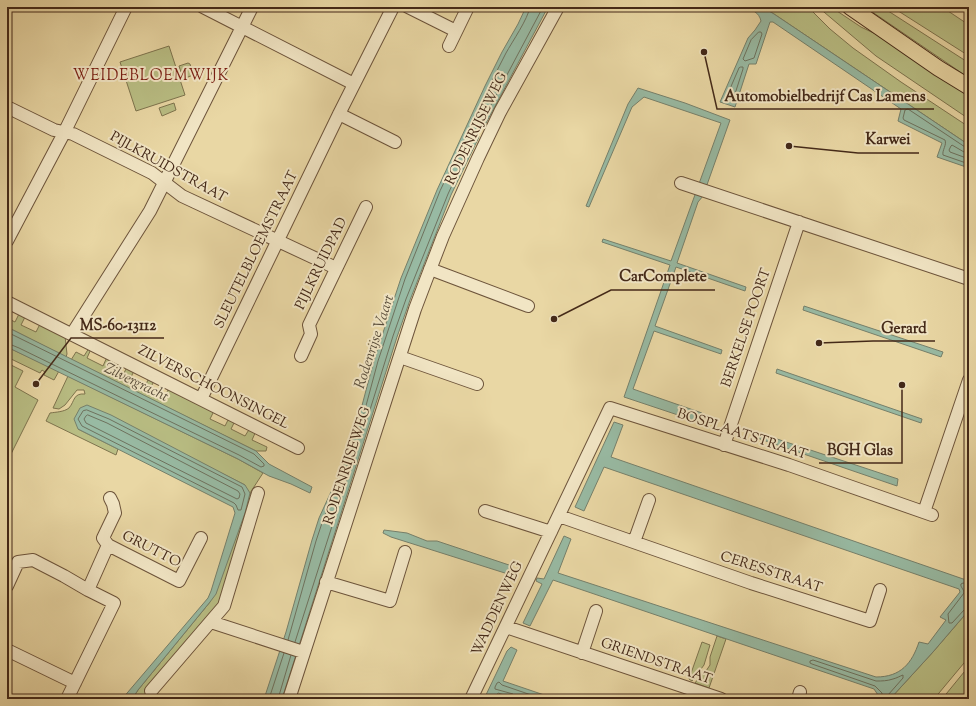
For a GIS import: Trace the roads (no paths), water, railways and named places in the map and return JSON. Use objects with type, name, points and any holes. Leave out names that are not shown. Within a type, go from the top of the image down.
[{"type":"main road","points":[[850,7],[938,68],[969,87]]},
{"type":"street","points":[[7,241],[64,133],[126,7]]},
{"type":"street","points":[[203,7],[354,84]]},
{"type":"street","points":[[72,334],[144,220],[165,183],[252,7]]},
{"type":"street","name":"SLEUTELBLOEMSTRAAT","points":[[201,399],[392,7]]},
{"type":"street","points":[[408,7],[456,31]]},
{"type":"street","points":[[449,46],[468,7]]},
{"type":"street","name":"RODENRIJSEWEG","points":[[289,699],[301,652],[326,582],[415,309],[430,269],[443,236],[481,152],[504,105],[558,7]]},
{"type":"street","name":"PIJLKRUIDSTRAAT","points":[[7,107],[54,130],[73,134],[152,173],[182,196],[336,268]]},
{"type":"street","points":[[339,114],[395,142]]},
{"type":"street","points":[[681,183],[969,279]]},
{"type":"street","name":"PIJLKRUIDPAD","points":[[301,356],[311,334],[309,325],[366,207]]},
{"type":"street","name":"BERKELSE POORT","points":[[724,445],[799,222]]},
{"type":"street","points":[[430,269],[528,306]]},
{"type":"street","name":"ZILVERSCHOONSINGEL","points":[[7,302],[298,448]]},
{"type":"street","points":[[400,357],[477,384]]},
{"type":"street","name":"BOSPLAATSTRAAT","points":[[610,408],[789,465],[928,513],[969,380]]},
{"type":"street","name":"WADDENWEG","points":[[471,699],[610,408]]},
{"type":"street","points":[[151,691],[224,606],[258,493]]},
{"type":"street","name":"GRUTTO","points":[[110,498],[115,513],[103,538],[108,545],[179,581],[201,538]]},
{"type":"street","points":[[634,542],[649,500]]},
{"type":"street","points":[[485,510],[551,532]]},
{"type":"street","name":"CERESSTRAAT","points":[[559,516],[751,583],[870,621],[880,590]]},
{"type":"street","name":"GRUTTO","points":[[88,590],[108,545]]},
{"type":"street","points":[[326,582],[390,601],[405,552]]},
{"type":"street","points":[[7,586],[18,562],[33,560],[88,590],[114,602],[74,683],[68,699]]},
{"type":"street","name":"GRIENDSTRAAT","points":[[582,653],[596,611]]},
{"type":"street","points":[[211,622],[301,652]]},
{"type":"street","name":"GRIENDSTRAAT","points":[[506,627],[721,699]]},
{"type":"street","points":[[7,650],[74,683]]},
{"type":"water","points":[[526,7],[548,7],[485,125],[480,126],[477,132],[479,137],[451,195],[397,337],[282,699],[264,699],[286,632],[319,518],[341,472],[355,432],[374,360],[401,278],[437,190],[485,86]]},
{"type":"water","points":[[744,7],[762,7],[774,14],[969,145],[969,168],[937,157],[942,143],[898,121],[901,109],[773,22],[770,22],[756,64],[749,64],[735,107],[720,102],[748,38],[761,21],[757,13]]},
{"type":"water","points":[[638,88],[685,103],[730,120],[703,196],[698,202],[677,263],[746,287],[745,291],[676,267],[655,326],[722,350],[721,354],[654,331],[633,389],[702,413],[699,422],[624,397],[670,265],[602,242],[603,239],[671,261],[721,123],[644,97],[632,107],[589,207],[586,206],[628,104]]},
{"type":"water","points":[[804,306],[943,352],[941,357],[803,310]]},
{"type":"water","points":[[7,327],[256,451],[269,464],[312,487],[310,493],[269,476],[238,459],[7,347]]},
{"type":"water","points":[[777,369],[922,419],[921,423],[776,373]]},
{"type":"water","points":[[87,405],[111,415],[245,485],[250,493],[245,513],[216,594],[132,699],[122,699],[208,598],[235,513],[233,507],[78,429],[74,419],[80,408]]},
{"type":"water","points":[[614,422],[623,425],[611,457],[969,581],[969,610],[890,699],[878,699],[878,695],[874,689],[553,580],[530,626],[523,623],[542,584],[536,581],[537,578],[544,579],[564,536],[571,539],[558,573],[876,677],[885,676],[899,671],[909,662],[919,642],[928,644],[946,620],[940,617],[960,592],[959,589],[604,467],[584,511],[575,507]]},
{"type":"water","points":[[759,433],[898,479],[897,486],[757,438]]},
{"type":"water","points":[[384,530],[407,533],[427,541],[437,541],[512,566],[508,574],[391,537],[383,533]]},
{"type":"water","points":[[511,647],[517,650],[503,681],[556,699],[517,699],[498,693],[494,699],[484,699],[507,651]]},
{"type":"place","name":"Automobielbedrijf Cas Lamens","points":[[704,52]]},
{"type":"place","name":"Karwei","points":[[789,146]]},
{"type":"place","name":"CarComplete","points":[[554,319]]},
{"type":"place","name":"Gerard","points":[[819,343]]},
{"type":"place","name":"MS-60-13112","points":[[36,384]]},
{"type":"place","name":"BGH Glas","points":[[902,385]]},
{"type":"district","name":"WEIDEBLOEMWIJK","points":[[151,76]]},
{"type":"water label","name":"Rodenrijse Vaart","points":[[375,342]]},
{"type":"water label","name":"Zilvergracht","points":[[136,383]]}]
